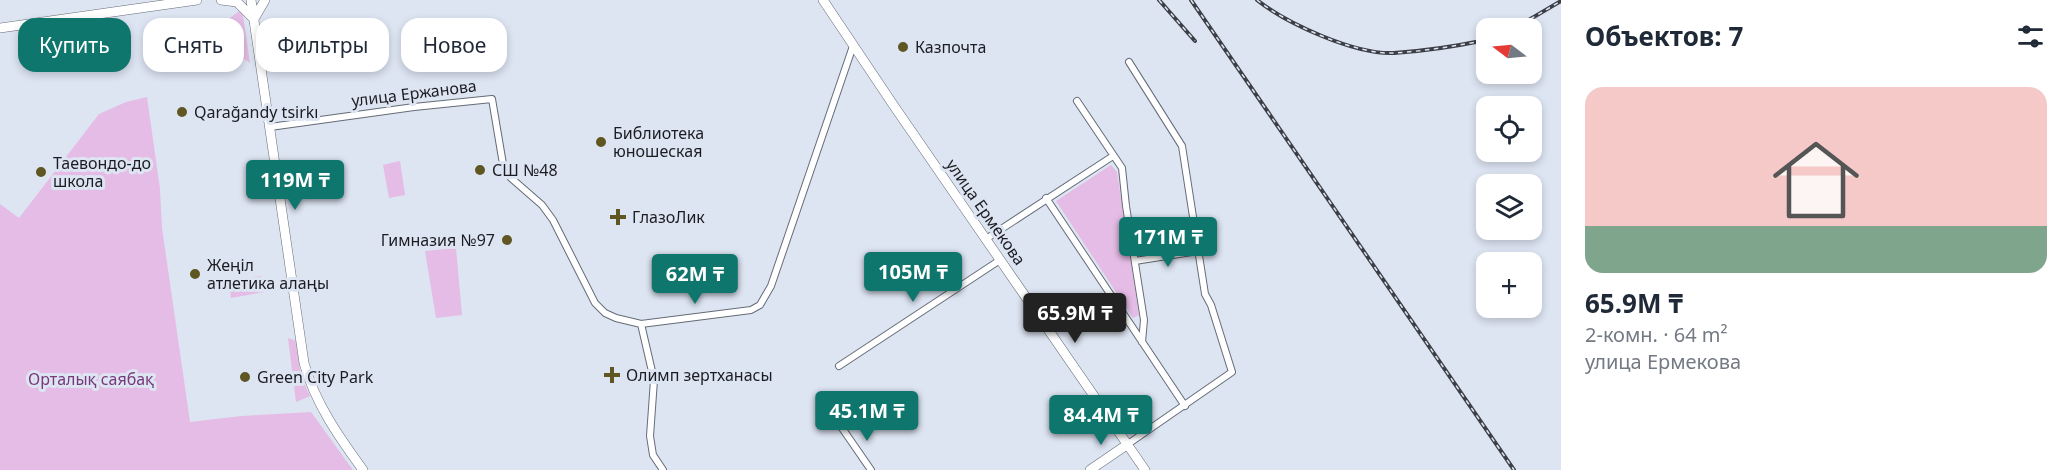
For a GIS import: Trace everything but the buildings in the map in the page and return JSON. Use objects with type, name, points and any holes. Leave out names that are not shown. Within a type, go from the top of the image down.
[{"type":"main road","points":[[0,28],[148,3],[197,0]]},
{"type":"main road","points":[[221,0],[237,2],[254,19]]},
{"type":"main road","points":[[251,0],[301,344],[308,377],[327,418],[363,470]]},
{"type":"main road","points":[[254,19],[265,0]]},
{"type":"main road","name":"улица Ермекова","points":[[823,0],[1145,470]]},
{"type":"main road","points":[[1090,470],[1128,444]]},
{"type":"street","name":"улица Ержанова","points":[[270,128],[414,107],[492,99],[503,164],[511,178],[542,205],[554,220],[594,303],[605,313],[641,324],[751,310],[766,298],[853,46]]},
{"type":"street","points":[[1128,444],[1232,372],[1211,304],[1205,294],[1182,146],[1129,62]]},
{"type":"street","points":[[1077,101],[1122,168],[1144,320],[1142,342]]},
{"type":"street","points":[[986,239],[1113,156]]},
{"type":"street","points":[[1046,198],[1185,406]]},
{"type":"street","points":[[1135,261],[1198,251]]},
{"type":"street","points":[[839,366],[1000,260]]},
{"type":"street","points":[[641,324],[654,380],[650,436],[654,455],[663,470]]},
{"type":"street","points":[[842,428],[871,470]]},
{"type":"green space","points":[[242,9],[243,18],[230,18]]},
{"type":"green space","points":[[244,22],[250,63],[244,59]]},
{"type":"green space","name":"Орталық саябақ","points":[[147,97],[160,189],[162,228],[190,422],[311,412],[353,470],[0,470],[0,204],[19,218],[99,114],[126,102]]},
{"type":"green space","points":[[400,161],[405,195],[389,198],[383,165]]},
{"type":"green space","points":[[1111,165],[1117,172],[1139,315],[1133,318],[1056,201]]},
{"type":"green space","points":[[456,248],[462,315],[436,318],[425,251]]},
{"type":"green space","points":[[261,276],[264,292],[231,298],[229,281]]},
{"type":"green space","points":[[288,338],[296,341],[301,377],[310,396],[296,402]]},
{"type":"railway","points":[[1159,0],[1195,41]]},
{"type":"railway","points":[[1191,0],[1514,470]]},
{"type":"railway","points":[[1257,0],[1304,28],[1361,49],[1394,53],[1476,42]]},
{"type":"railway","points":[[1532,18],[1561,1]]},
{"type":"place","name":"Казпочта","points":[[903,47]]},
{"type":"place","name":"Qarağandy tsirkı","points":[[182,112]]},
{"type":"place","name":"Библиотека юношеская","points":[[601,142]]},
{"type":"place","name":"СШ №48","points":[[480,170]]},
{"type":"place","name":"Таевондо-до школа","points":[[41,172]]},
{"type":"place","name":"ГлазоЛик","points":[[618,217]]},
{"type":"place","name":"Гимназия №97","points":[[507,240]]},
{"type":"place","name":"Жеңіл атлетика алаңы","points":[[195,274]]},
{"type":"place","name":"Олимп зертханасы","points":[[612,375]]},
{"type":"place","name":"Green City Park","points":[[245,377]]}]
